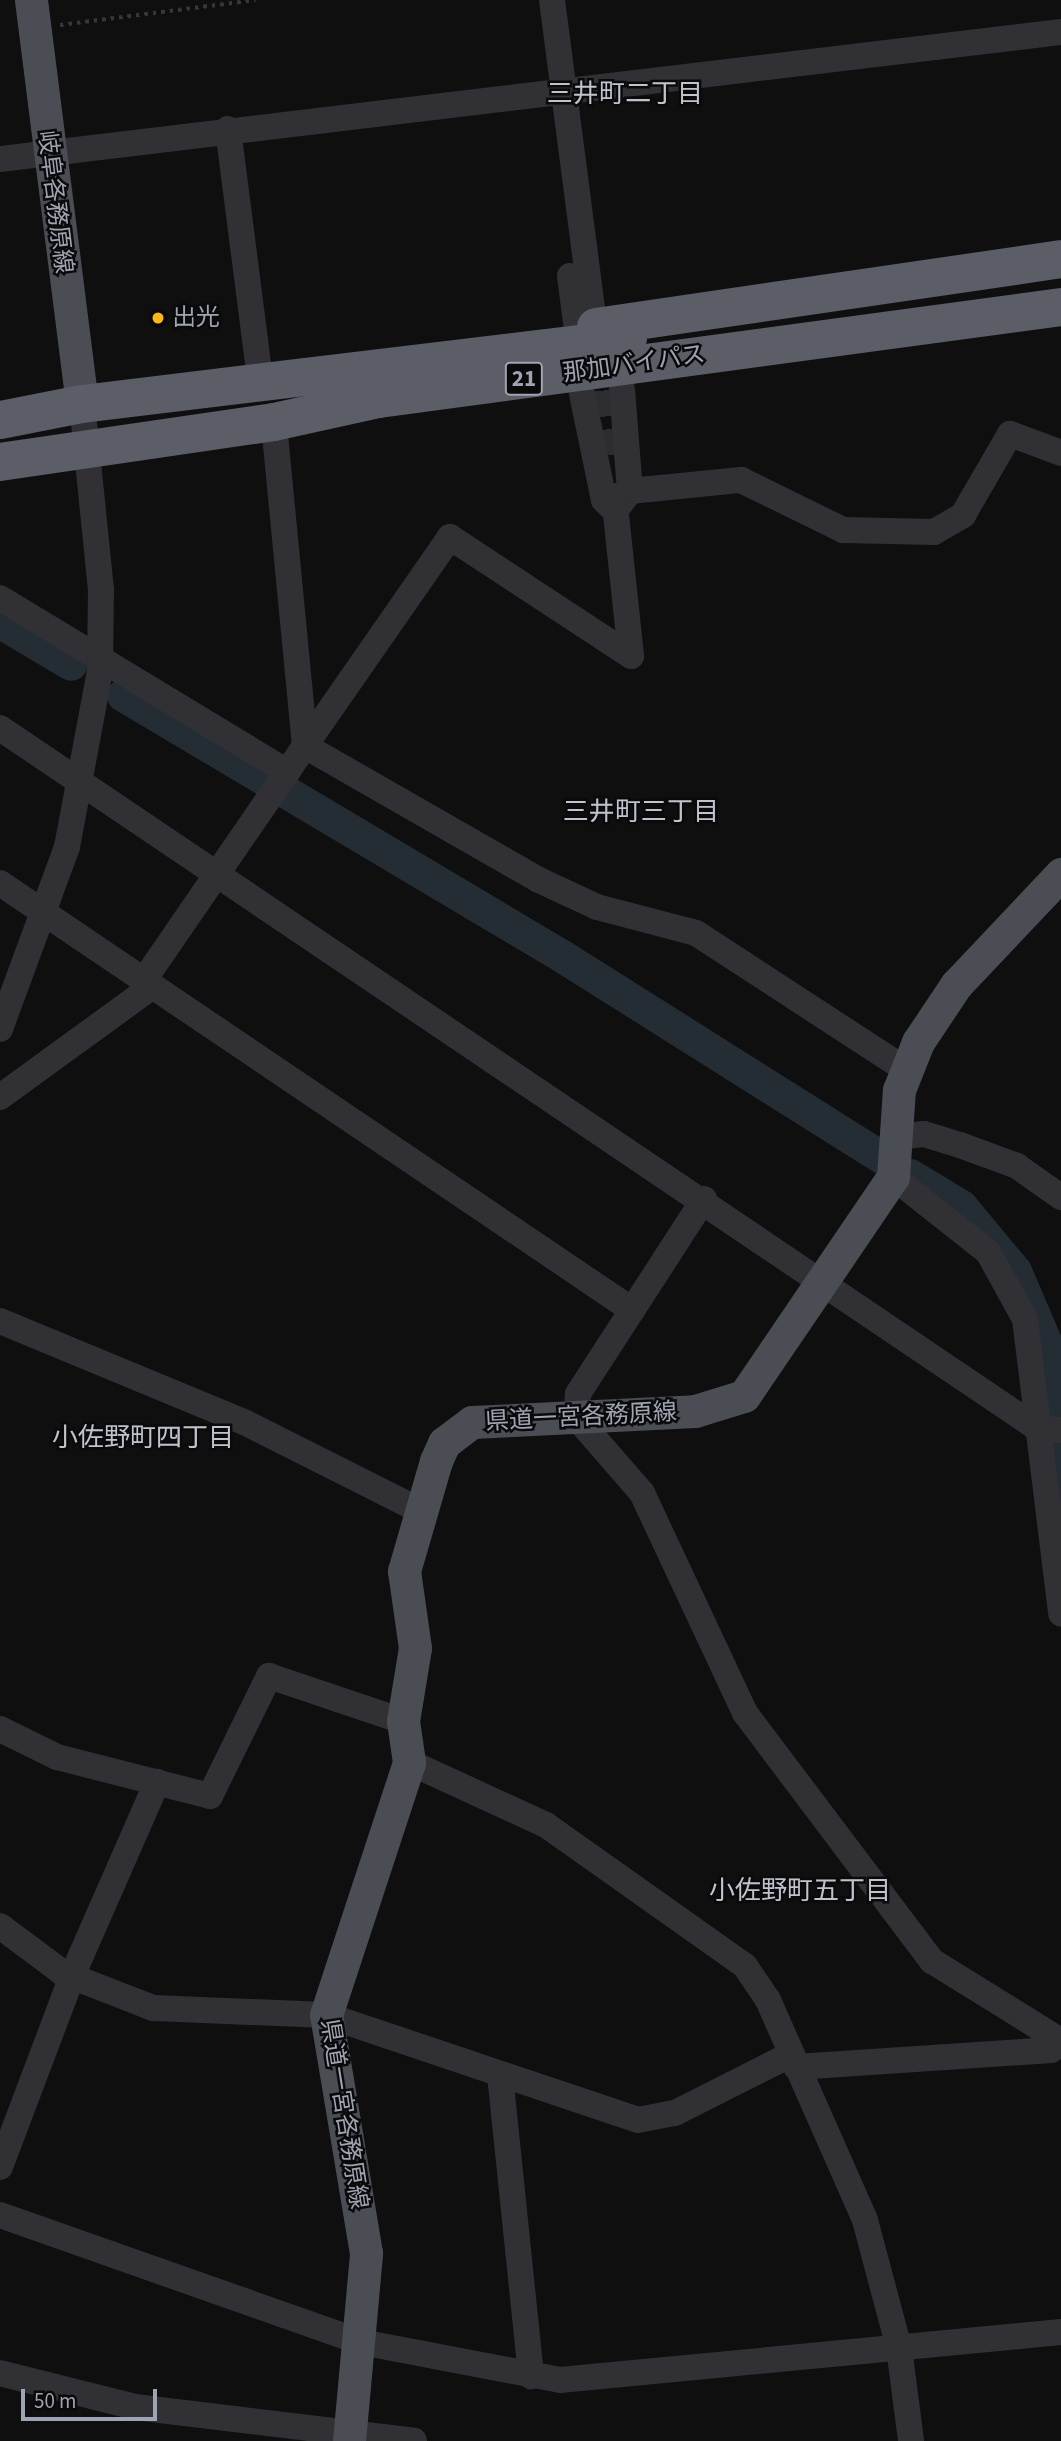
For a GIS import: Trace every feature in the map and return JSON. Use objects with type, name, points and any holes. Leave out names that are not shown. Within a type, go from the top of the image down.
[{"type":"highway","name":"那加バイパス","points":[[0,420],[82,404],[1056,296]]},
{"type":"highway","name":"那加バイパス","points":[[0,462],[88,452],[274,422],[379,399],[1056,296]]},
{"type":"highway","points":[[277,383],[349,354],[594,320],[1056,296]]},
{"type":"highway","points":[[379,399],[412,416],[622,389],[1056,296]]},
{"type":"main road","name":"岐阜各務原線","points":[[32,14],[82,404]]},
{"type":"main road","name":"県道一宮各務原線","points":[[349,2437],[361,2342],[366,2253],[326,2015],[409,1762],[403,1721],[415,1648],[404,1571],[417,1509],[444,1443],[459,1427],[729,1405],[761,1379],[828,1282],[893,1177],[905,1069],[956,985],[1061,874]]},
{"type":"street","points":[[552,0],[579,210],[595,226],[594,320]]},
{"type":"street","points":[[0,159],[1061,32]]},
{"type":"street","points":[[228,130],[277,383]]},
{"type":"street","points":[[579,210],[564,232],[594,320]]},
{"type":"street","points":[[0,1097],[146,985],[280,782],[450,537],[631,656],[623,501],[622,389]]},
{"type":"street","points":[[582,394],[604,500],[623,501],[741,480],[843,530],[934,532],[963,515],[1010,434],[1061,453]]},
{"type":"street","points":[[0,1029],[45,915],[83,786],[100,662],[101,590],[82,404]]},
{"type":"street","points":[[274,422],[305,746]]},
{"type":"street","points":[[610,463],[623,501]]},
{"type":"street","points":[[0,598],[280,782]]},
{"type":"street","points":[[0,728],[1047,1429]]},
{"type":"street","points":[[305,746],[539,880],[597,907],[696,933],[905,1069]]},
{"type":"street","points":[[0,883],[146,985],[632,1310]]},
{"type":"street","points":[[899,1137],[924,1134],[960,1144],[1017,1166],[1061,1197]]},
{"type":"street","points":[[893,1177],[988,1252],[1025,1319],[1047,1429],[1061,1614]]},
{"type":"street","points":[[0,1926],[72,1976],[153,2008],[326,2015],[500,2076],[638,2120],[675,2113],[793,2061],[1051,2050],[1057,2032],[932,1961],[745,1713],[642,1493],[576,1417],[578,1394],[704,1199]]},
{"type":"street","points":[[0,1321],[246,1423],[417,1509]]},
{"type":"street","points":[[0,1729],[57,1757],[211,1796],[270,1676],[403,1721]]},
{"type":"street","points":[[409,1762],[546,1825],[745,1966],[768,2000],[865,2220],[899,2348],[911,2441]]},
{"type":"street","points":[[0,2168],[72,1976],[157,1782]]},
{"type":"street","points":[[0,1948],[27,1946]]},
{"type":"street","points":[[500,2076],[531,2376]]},
{"type":"street","points":[[0,2214],[361,2342],[560,2380],[1061,2332]]},
{"type":"street","points":[[0,2373],[135,2407],[349,2437],[414,2441]]},
{"type":"path","points":[[32,14],[256,0]]},
{"type":"waterway","points":[[0,622],[71,664]]},
{"type":"waterway","points":[[123,695],[562,956],[886,1160]]},
{"type":"waterway","points":[[910,1175],[961,1206],[1015,1271],[1045,1341],[1061,1494]]},
{"type":"tunnel","points":[[597,352],[610,463]]},
{"type":"place","name":"出光","points":[[158,318]]},
{"type":"district","name":"三井町二丁目","points":[[625,94]]},
{"type":"district","name":"三井町三丁目","points":[[641,812]]},
{"type":"district","name":"小佐野町四丁目","points":[[143,1438]]},
{"type":"district","name":"小佐野町五丁目","points":[[800,1891]]}]
